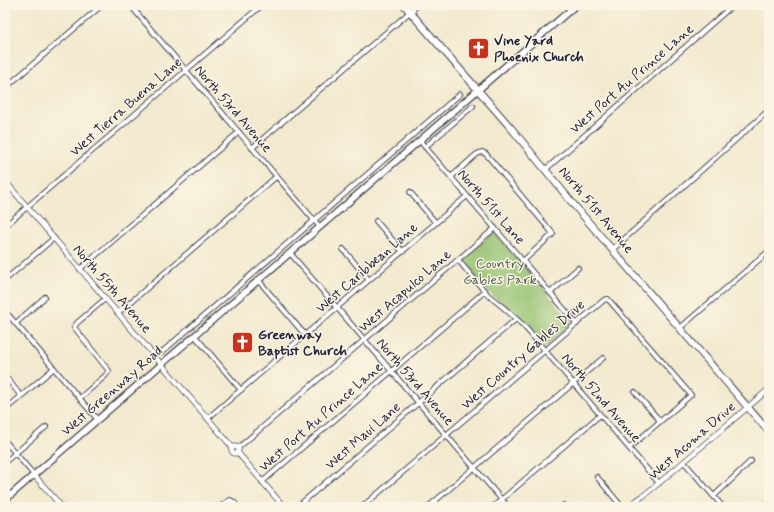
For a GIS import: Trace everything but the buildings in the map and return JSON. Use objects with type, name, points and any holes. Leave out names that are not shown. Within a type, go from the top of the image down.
[{"type":"main road","name":"North 51st Avenue","points":[[404,5],[479,90],[769,432]]},
{"type":"main road","name":"West Greenway Road","points":[[5,500],[576,5]]},
{"type":"street","points":[[5,88],[102,5]]},
{"type":"street","name":"North 53rd Avenue","points":[[130,5],[320,227]]},
{"type":"street","name":"West Tierra Buena Lane","points":[[5,226],[262,5]]},
{"type":"street","points":[[252,148],[418,5]]},
{"type":"street","name":"West Port Au Prince Lane","points":[[546,170],[733,5]]},
{"type":"street","name":"West Greenway Road","points":[[162,352],[460,94]]},
{"type":"street","points":[[425,147],[472,106]]},
{"type":"street","points":[[613,249],[769,110]]},
{"type":"street","points":[[80,269],[238,132]]},
{"type":"street","name":"North 51st Lane","points":[[420,141],[577,324]]},
{"type":"street","points":[[397,149],[402,156]]},
{"type":"street","points":[[451,177],[477,154],[482,152],[486,154],[553,234],[523,261]]},
{"type":"street","points":[[118,313],[277,176]]},
{"type":"street","name":"North 55th Avenue","points":[[5,181],[236,449],[284,507]]},
{"type":"street","points":[[410,192],[436,223]]},
{"type":"street","name":"West Caribbean Lane","points":[[208,418],[306,336],[467,196]]},
{"type":"street","points":[[376,221],[403,252]]},
{"type":"street","name":"West Acapulco Lane","points":[[236,449],[495,228]]},
{"type":"street","points":[[5,280],[54,238]]},
{"type":"street","points":[[343,249],[369,280]]},
{"type":"street","points":[[680,328],[769,251]]},
{"type":"street","name":"North 53rd Avenue","points":[[290,253],[508,507]]},
{"type":"street","name":"North 52nd Avenue","points":[[458,260],[485,291],[516,319],[545,351],[659,483]]},
{"type":"street","points":[[550,293],[578,268]]},
{"type":"street","points":[[259,281],[306,336]]},
{"type":"street","name":"West Port Au Prince Lane","points":[[262,482],[485,291]]},
{"type":"street","points":[[230,294],[236,301]]},
{"type":"street","points":[[16,323],[45,297]]},
{"type":"street","points":[[80,398],[105,376],[108,371],[74,327],[106,299]]},
{"type":"street","name":"West Country Gables Drive","points":[[362,507],[604,300],[608,299],[691,395],[660,421]]},
{"type":"street","points":[[5,310],[98,420]]},
{"type":"street","name":"West Maui Lane","points":[[297,507],[516,319]]},
{"type":"street","points":[[195,336],[242,390]]},
{"type":"street","points":[[428,507],[603,358]]},
{"type":"street","points":[[5,410],[54,368]]},
{"type":"street","points":[[5,376],[22,396]]},
{"type":"street","name":"West Acoma Drive","points":[[627,507],[659,483],[769,389]]},
{"type":"street","points":[[629,448],[660,421],[635,392]]},
{"type":"street","points":[[493,507],[600,415]]},
{"type":"street","points":[[5,462],[46,427]]},
{"type":"street","points":[[5,441],[62,507]]},
{"type":"street","points":[[714,496],[751,461]]},
{"type":"street","points":[[684,462],[723,507]]},
{"type":"street","points":[[597,477],[622,507]]},
{"type":"street","points":[[220,507],[230,500],[238,507]]},
{"type":"street","points":[[764,507],[769,502]]},
{"type":"green space","name":"Country Gables Park","points":[[493,233],[496,234],[572,323],[548,345],[545,346],[518,317],[488,291],[463,261],[464,257]]},
{"type":"place","name":"Vine Yard Phoenix Church","points":[[478,49]]},
{"type":"place","name":"Greenway Baptist Church","points":[[242,343]]}]
